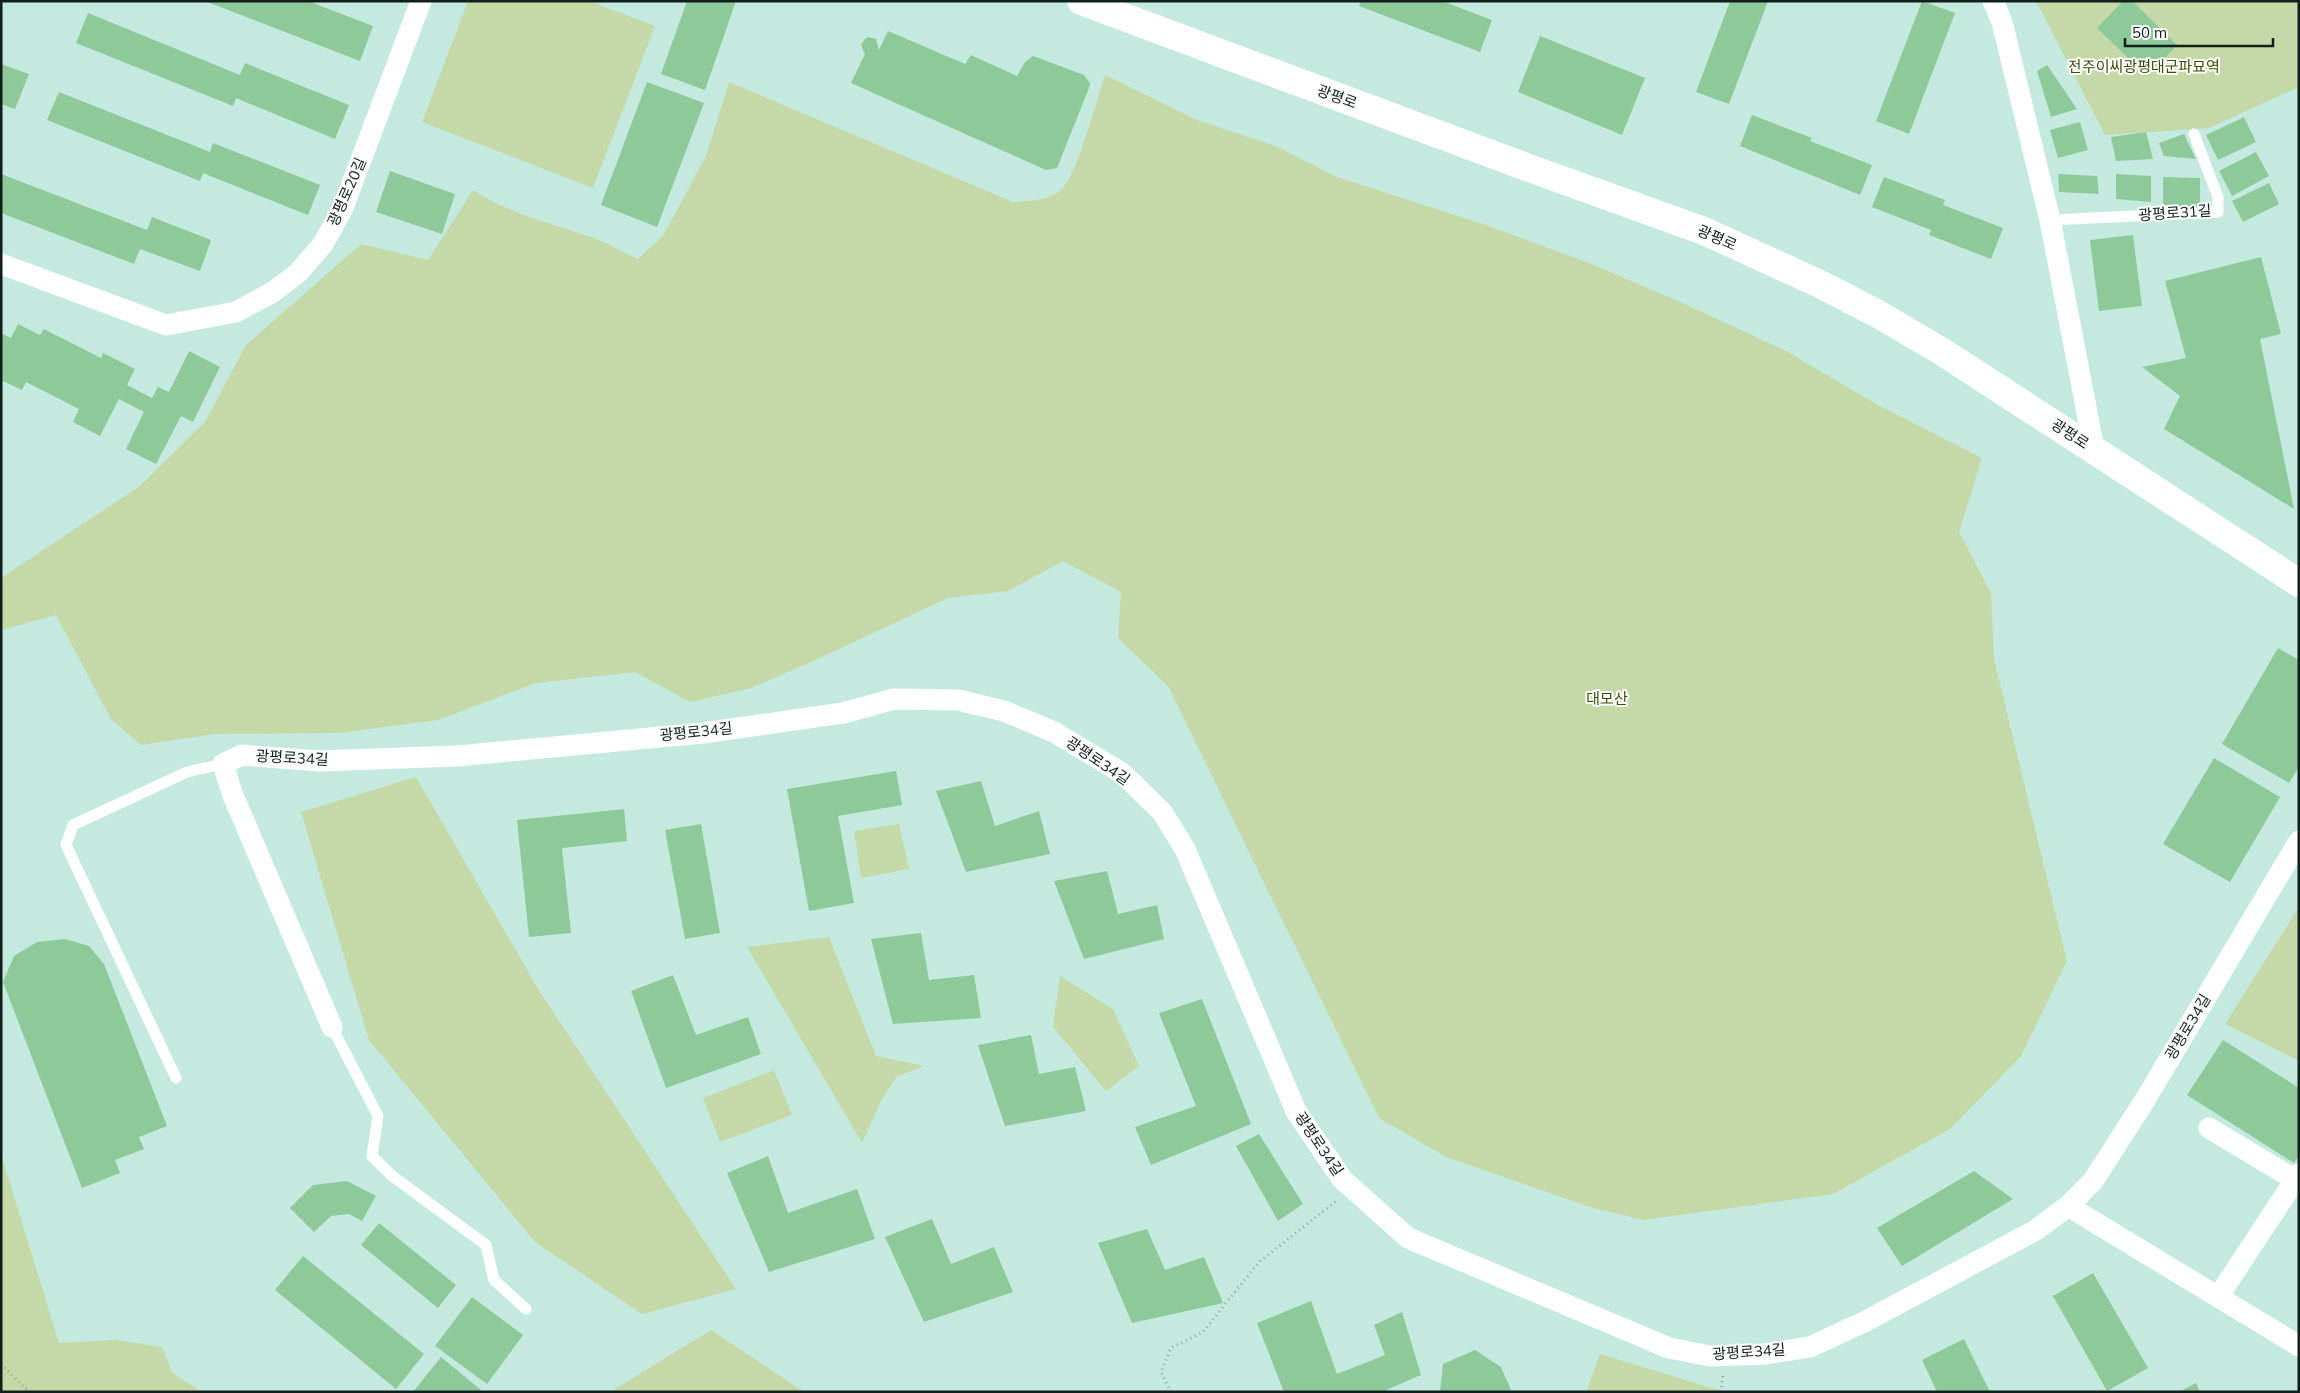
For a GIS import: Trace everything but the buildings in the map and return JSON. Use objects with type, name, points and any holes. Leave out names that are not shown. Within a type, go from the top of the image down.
[{"type":"main road","name":"광평로","points":[[1081,1],[1704,231],[1822,285],[1878,314],[2094,449],[2299,583]]},
{"type":"street","name":"광평로20길","points":[[1,264],[166,325],[236,312],[273,292],[298,273],[323,244],[342,210],[421,1]]},
{"type":"street","points":[[1993,1],[2002,22],[2050,220],[2094,449]]},
{"type":"street","name":"광평로34길","points":[[223,764],[242,755],[319,761],[456,756],[703,733],[843,714],[894,699],[958,700],[1004,711],[1054,732],[1122,773],[1162,812],[1185,849],[1296,1111],[1342,1179],[1408,1238],[1669,1348],[1710,1356],[1764,1354],[1810,1347],[1866,1321],[2036,1230],[2068,1206],[2092,1182],[2145,1100],[2299,840]]},
{"type":"street","points":[[223,764],[232,793],[332,1027]]},
{"type":"street","points":[[2209,1128],[2297,1179],[2218,1297]]},
{"type":"street","points":[[2068,1206],[2299,1346]]},
{"type":"lane","name":"광평로31길","points":[[2050,220],[2218,212],[2218,197],[2194,134]]},
{"type":"lane","points":[[176,1078],[66,845],[73,824],[187,772],[223,764]]},
{"type":"lane","points":[[332,1027],[378,1116],[372,1156],[391,1175],[486,1245],[494,1280],[526,1309]]},
{"type":"path","points":[[1171,1392],[1161,1372],[1170,1348],[1203,1332],[1258,1263],[1352,1188]]},
{"type":"path","points":[[1,1364],[28,1392]]},
{"type":"green space","points":[[468,1],[589,1],[655,26],[593,188],[422,122]]},
{"type":"green space","name":"전주이씨광평대군파묘역","points":[[2036,1],[2299,1],[2299,87],[2209,128],[2105,135]]},
{"type":"green space","name":"대모산","points":[[1105,75],[1197,120],[1276,146],[1337,177],[1486,225],[1589,263],[1685,304],[1786,351],[1876,404],[1982,458],[1959,532],[1991,593],[1994,659],[2067,961],[2021,1056],[1950,1129],[1833,1194],[1643,1220],[1590,1207],[1446,1157],[1379,1118],[1168,686],[1118,638],[1121,592],[1063,561],[1008,591],[948,598],[751,688],[690,702],[635,672],[536,683],[438,720],[339,733],[215,734],[141,745],[111,719],[56,615],[1,630],[1,578],[140,486],[205,422],[246,345],[361,244],[428,260],[473,190],[514,211],[594,238],[638,259],[663,236],[706,156],[729,82],[1013,202],[1038,200],[1061,190],[1074,170]]},
{"type":"green space","points":[[416,777],[538,989],[736,1289],[642,1314],[535,1242],[369,1040],[301,812]]},
{"type":"green space","points":[[899,824],[909,869],[861,878],[854,831]]},
{"type":"green space","points":[[2299,907],[2299,1061],[2225,1024]]},
{"type":"green space","points":[[829,937],[876,1056],[924,1066],[896,1077],[882,1099],[862,1143],[747,947]]},
{"type":"green space","points":[[1060,976],[1113,1009],[1139,1066],[1106,1091],[1053,1027]]},
{"type":"green space","points":[[774,1070],[792,1115],[720,1142],[703,1098]]},
{"type":"green space","points":[[1,1154],[59,1343],[115,1340],[162,1347],[172,1372],[201,1392],[1,1392]]},
{"type":"green space","points":[[711,1330],[804,1392],[610,1392]]},
{"type":"green space","points":[[1600,1354],[1725,1392],[1586,1392]]}]
